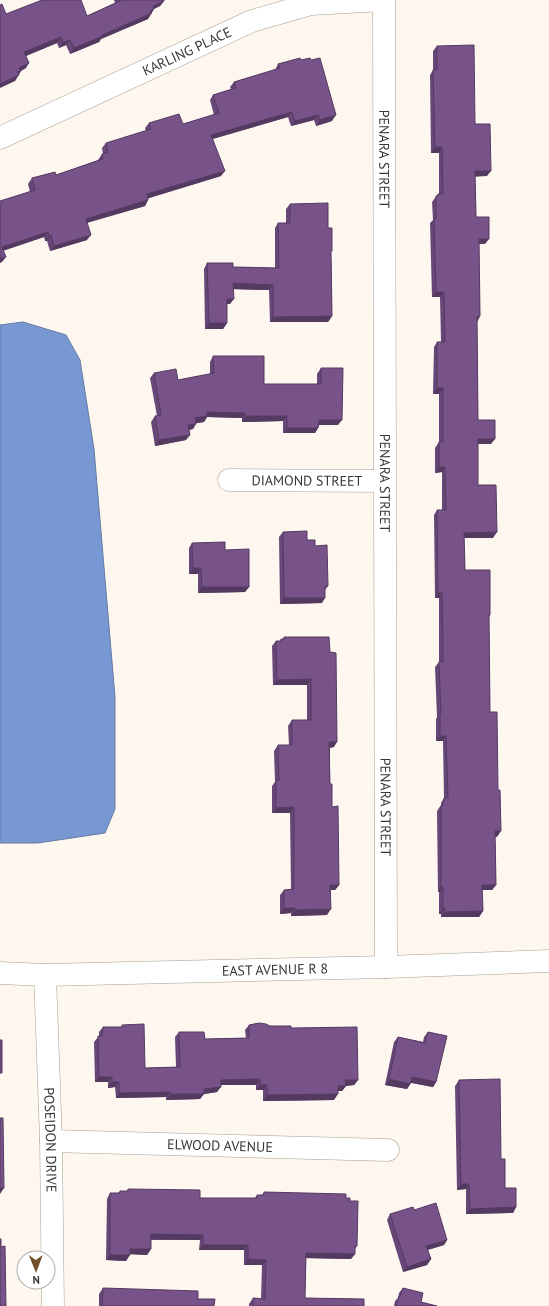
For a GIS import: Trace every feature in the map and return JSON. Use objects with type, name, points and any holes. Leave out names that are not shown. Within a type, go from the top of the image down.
[{"type":"street","name":"KARLING PLACE","points":[[0,138],[252,21],[311,4],[384,0]]},
{"type":"street","name":"PENARA STREET","points":[[384,0],[386,967]]},
{"type":"street","name":"DIAMOND STREET","points":[[229,480],[384,481]]},
{"type":"street","name":"EAST AVENUE R 8","points":[[0,973],[45,975],[386,967],[549,961]]},
{"type":"street","name":"POSEIDON DRIVE","points":[[45,975],[51,1141],[53,1306]]},
{"type":"street","name":"ELWOOD AVENUE","points":[[51,1141],[388,1150]]},
{"type":"water","points":[[23,322],[66,335],[80,360],[94,449],[115,697],[115,809],[105,833],[38,843],[0,843],[0,325]]},
{"type":"building","points":[[42,0],[81,0],[87,16],[120,0],[164,1],[153,6],[154,9],[150,11],[152,13],[74,48],[70,40],[63,42],[61,37],[24,52],[29,63],[19,68],[21,71],[17,72],[19,75],[0,84],[0,5],[2,4],[6,14]]},
{"type":"building","points":[[474,45],[475,124],[490,124],[491,171],[475,171],[476,217],[489,217],[489,239],[479,239],[480,316],[477,317],[478,420],[495,420],[495,439],[478,439],[478,485],[496,485],[497,532],[464,533],[465,570],[490,570],[490,712],[497,712],[498,790],[500,790],[501,831],[495,831],[496,885],[482,885],[483,911],[445,912],[445,908],[443,908],[443,887],[441,887],[441,806],[443,806],[444,798],[448,798],[446,736],[440,736],[441,713],[439,662],[443,662],[443,637],[442,593],[438,593],[437,510],[446,510],[445,467],[439,467],[439,442],[443,442],[443,388],[437,388],[437,342],[445,342],[444,292],[436,292],[434,218],[436,218],[436,196],[438,196],[438,194],[443,194],[442,147],[435,147],[433,70],[437,70],[437,46]]},
{"type":"building","points":[[300,58],[301,60],[310,58],[311,60],[320,58],[336,115],[320,120],[318,115],[295,121],[292,112],[211,135],[225,171],[147,194],[148,200],[86,219],[91,235],[54,246],[51,235],[49,236],[48,232],[2,247],[6,257],[0,258],[0,201],[35,190],[32,178],[55,172],[56,175],[103,159],[102,154],[108,152],[106,143],[151,129],[149,123],[179,114],[183,124],[219,113],[213,95],[236,88],[234,82],[280,68],[278,64]]},
{"type":"building","points":[[328,203],[328,228],[332,228],[332,316],[273,317],[273,285],[233,283],[234,299],[227,299],[227,323],[209,323],[207,263],[233,263],[233,267],[279,268],[278,223],[290,223],[290,204]]},
{"type":"building","points":[[213,356],[264,356],[264,384],[321,384],[321,368],[343,368],[342,420],[319,420],[318,428],[287,428],[287,416],[245,416],[245,413],[207,412],[207,416],[195,418],[196,424],[188,425],[190,435],[159,440],[155,416],[161,415],[154,373],[176,369],[178,380],[214,373]]},
{"type":"building","points":[[307,531],[307,540],[315,540],[315,546],[327,545],[328,586],[325,586],[325,598],[284,598],[283,532]]},
{"type":"building","points":[[225,542],[225,550],[249,549],[249,587],[202,587],[201,568],[193,568],[192,543]]},
{"type":"building","points":[[284,637],[329,637],[330,652],[336,653],[337,742],[329,742],[332,807],[338,806],[339,885],[330,885],[331,909],[295,910],[295,908],[284,908],[284,890],[294,889],[294,807],[276,808],[276,781],[279,780],[278,745],[292,745],[292,720],[311,720],[311,679],[277,680],[276,641],[281,641]]},
{"type":"building","points":[[259,1023],[270,1026],[291,1026],[291,1028],[357,1027],[358,1080],[345,1080],[346,1086],[338,1086],[338,1094],[267,1095],[267,1085],[260,1085],[260,1079],[221,1080],[221,1087],[204,1089],[204,1094],[170,1094],[170,1092],[119,1093],[119,1082],[112,1082],[112,1077],[99,1077],[98,1036],[102,1036],[103,1027],[123,1027],[122,1025],[144,1024],[145,1068],[180,1067],[179,1032],[204,1032],[205,1039],[249,1038],[249,1025]]},
{"type":"building","points":[[428,1032],[447,1036],[436,1082],[412,1077],[410,1084],[389,1079],[398,1037],[425,1043]]},
{"type":"building","points":[[0,1040],[2,1040],[2,1073],[0,1073]]},
{"type":"building","points":[[500,1079],[501,1159],[505,1159],[505,1188],[516,1188],[516,1207],[470,1209],[469,1184],[461,1184],[459,1080]]},
{"type":"building","points":[[0,1118],[3,1118],[4,1188],[0,1188]]},
{"type":"building","points":[[128,1189],[200,1190],[200,1198],[257,1198],[257,1195],[264,1195],[264,1192],[346,1194],[346,1198],[350,1198],[350,1201],[358,1201],[357,1246],[355,1246],[355,1254],[306,1253],[305,1298],[364,1299],[364,1306],[253,1306],[253,1298],[265,1299],[266,1260],[248,1259],[248,1245],[203,1245],[203,1235],[151,1234],[151,1249],[130,1249],[130,1255],[110,1255],[110,1193],[120,1193],[120,1191],[128,1191]]},
{"type":"building","points":[[436,1203],[447,1240],[426,1246],[431,1259],[407,1267],[390,1214],[413,1207],[414,1210]]},
{"type":"building","points":[[0,1239],[1,1247],[5,1246],[6,1306],[0,1306]]},
{"type":"building","points":[[103,1288],[198,1291],[198,1299],[215,1299],[214,1306],[102,1306]]},
{"type":"building","points":[[403,1288],[423,1293],[421,1302],[437,1306],[396,1306]]}]
